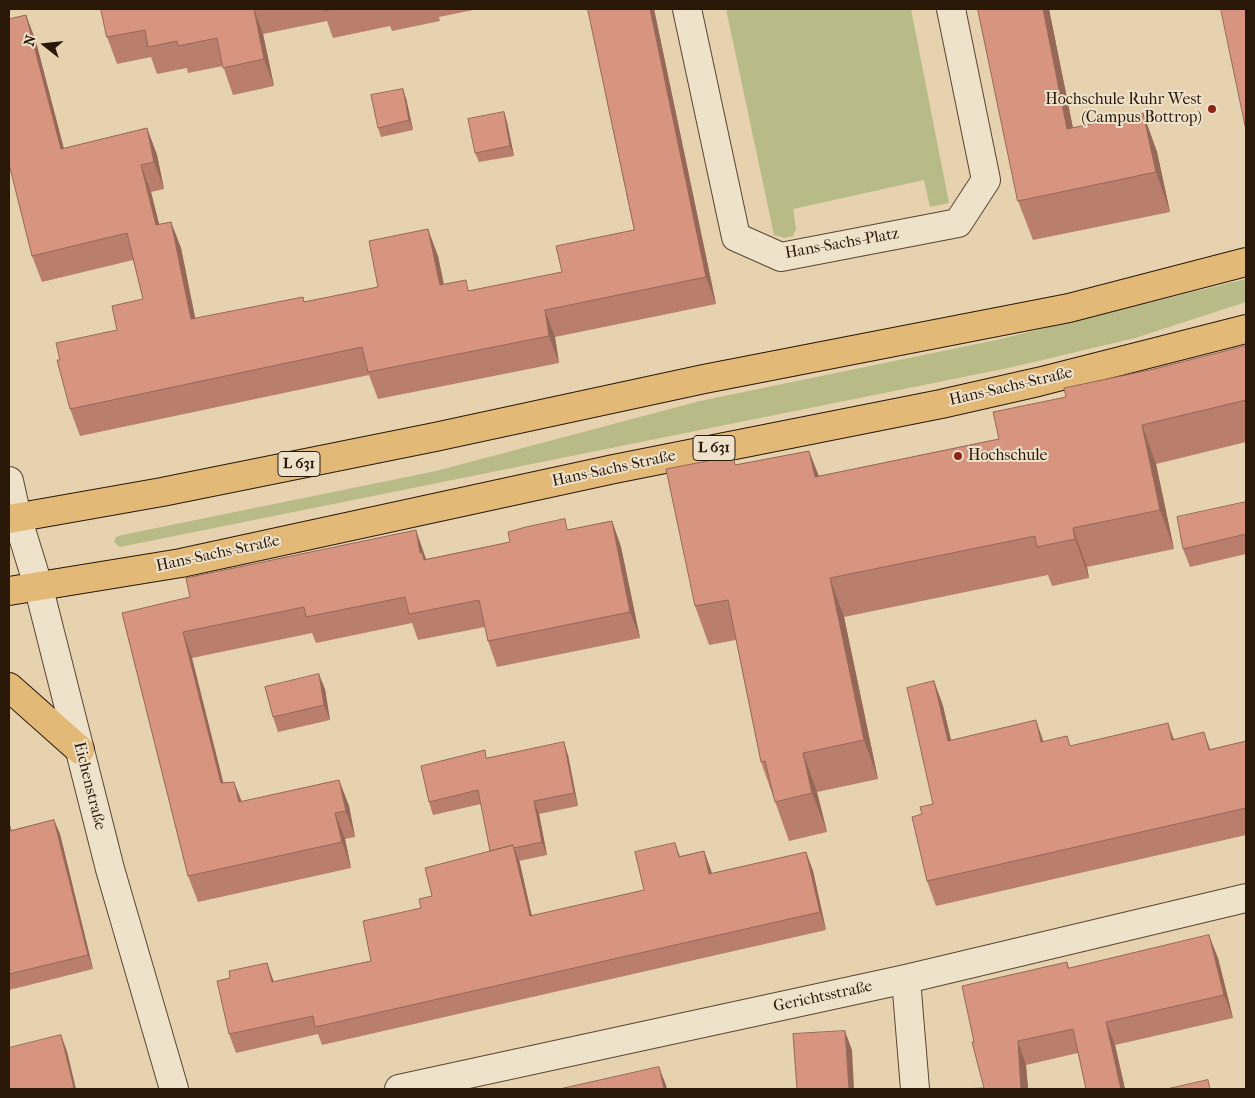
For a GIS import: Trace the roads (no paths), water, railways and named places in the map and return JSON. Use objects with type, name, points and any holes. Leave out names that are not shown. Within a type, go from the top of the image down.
[{"type":"main road","name":"L 631","points":[[13,518],[162,492],[435,437],[704,379],[1069,308],[1246,262]]},
{"type":"main road","name":"Hans-Sachs-Straße","points":[[9,591],[181,564],[614,469],[941,404],[1038,382],[1246,329]]},
{"type":"main road","points":[[9,687],[80,750]]},
{"type":"street","name":"Hans-Sachs-Platz","points":[[688,9],[736,237],[781,257],[958,223],[986,180],[951,9]]},
{"type":"street","name":"Eichenstraße","points":[[9,481],[13,518],[38,585],[110,869],[174,1089]]},
{"type":"street","name":"Gerichtsstraße","points":[[399,1089],[906,979],[1246,898]]},
{"type":"street","points":[[906,979],[915,1089]]},
{"type":"place","name":"Hochschule Ruhr West (Campus Bottrop)","points":[[1212,109]]},
{"type":"place","name":"Hochschule","points":[[958,456]]}]
